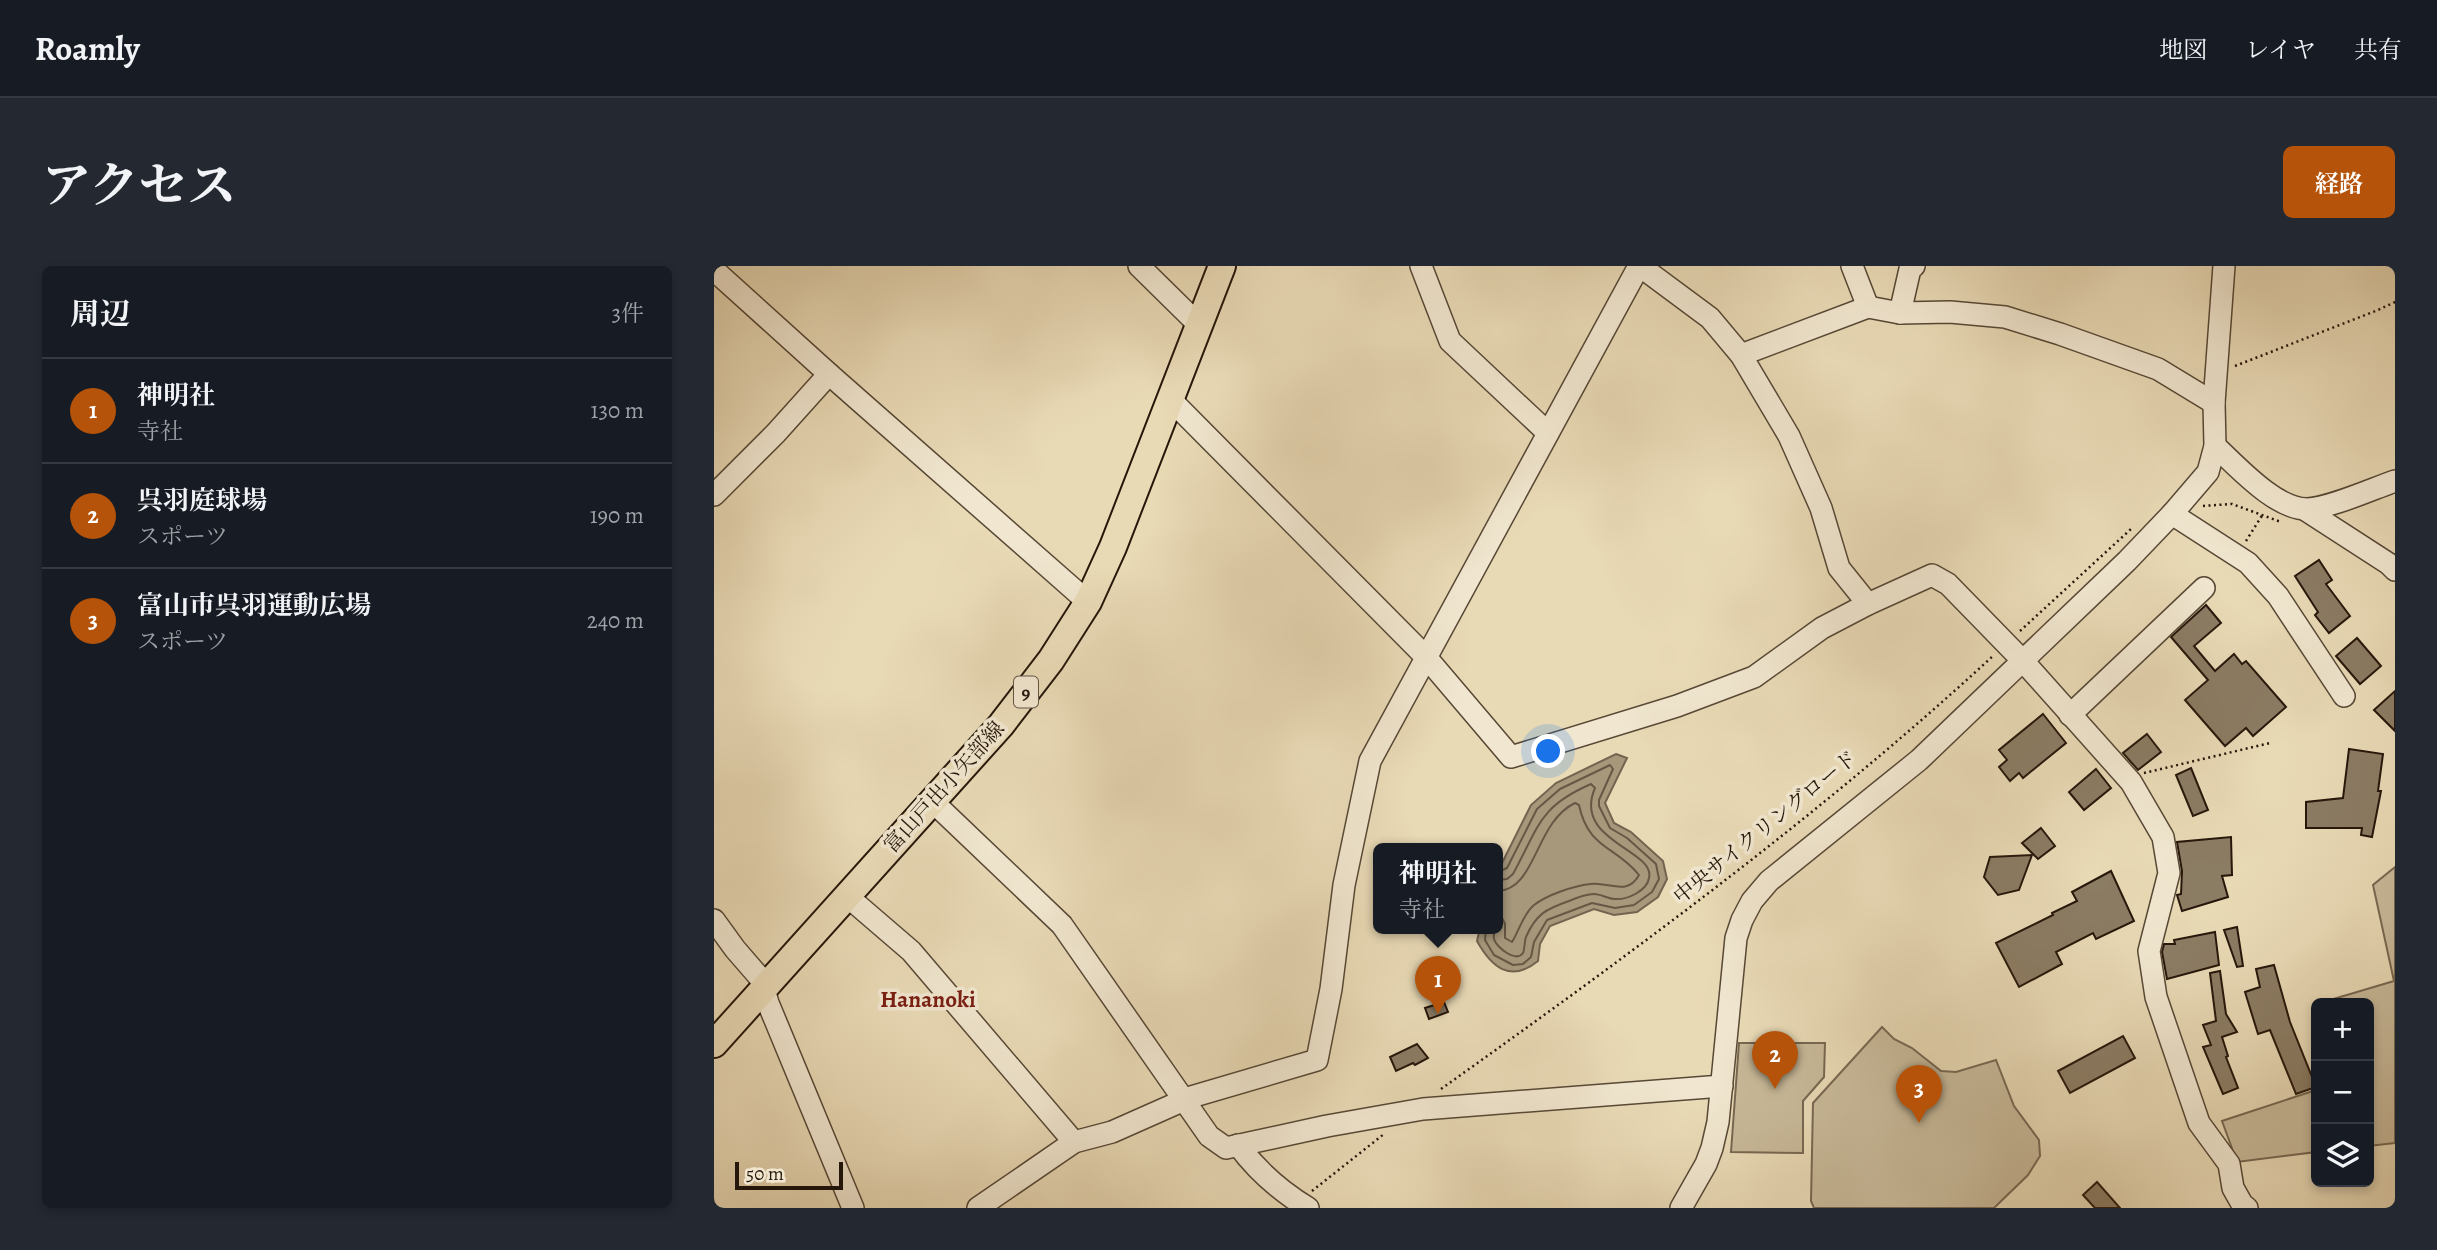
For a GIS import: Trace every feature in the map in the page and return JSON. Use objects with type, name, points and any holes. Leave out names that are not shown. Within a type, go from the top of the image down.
[{"type":"main road","name":"富山戸出小矢部線","points":[[714,1044],[1001,725],[1052,660],[1088,602],[1113,547],[1222,266]]},
{"type":"street","points":[[1139,266],[1199,324]]},
{"type":"street","points":[[1421,266],[1450,341],[1548,433]]},
{"type":"street","points":[[978,1208],[1074,1142],[1112,1132],[1184,1101],[1317,1060],[1331,989],[1344,885],[1370,761],[1639,266],[1710,318],[1741,355],[1794,448],[1821,508],[1839,568],[1868,604]]},
{"type":"street","points":[[1852,266],[1868,307]]},
{"type":"street","points":[[1900,313],[1910,269],[1914,266]]},
{"type":"street","points":[[1681,1208],[1712,1148],[1718,1122],[1733,953],[1742,920],[1752,901],[1769,881],[1919,760],[2174,512],[2208,472],[2215,446],[2214,403],[2224,266]]},
{"type":"street","points":[[714,270],[1088,602]]},
{"type":"street","points":[[1741,355],[1868,307],[1900,313],[1950,312],[2005,317],[2158,369],[2214,403]]},
{"type":"street","points":[[714,495],[776,433],[829,374]]},
{"type":"street","points":[[1169,398],[1426,657],[1511,757],[1677,706],[1754,677],[1822,628],[1868,604],[1931,575],[1948,584],[2023,661],[2127,778],[2163,837],[2169,873],[2150,951],[2156,997],[2199,1123],[2230,1164],[2231,1198],[2247,1208]]},
{"type":"street","points":[[2215,446],[2269,507],[2318,507],[2395,481]]},
{"type":"street","points":[[2304,509],[2395,570]]},
{"type":"street","points":[[2174,512],[2248,563],[2278,596],[2344,696]]},
{"type":"street","points":[[2070,715],[2204,588]]},
{"type":"street","points":[[931,800],[1062,925],[1209,1136],[1226,1148],[1326,1126],[1414,1111],[1721,1086]]},
{"type":"street","points":[[847,896],[911,951],[1074,1142]]},
{"type":"street","points":[[714,920],[761,979],[852,1208]]},
{"type":"street","points":[[1238,1145],[1250,1162],[1276,1187],[1303,1205]]},
{"type":"path","points":[[2216,374],[2395,302]]},
{"type":"path","points":[[2174,512],[2193,506],[2269,507]]},
{"type":"path","points":[[2236,555],[2269,507]]},
{"type":"path","name":"中央サイクリングロード","points":[[1438,1092],[1695,906],[1824,802],[2005,645],[2138,524]]},
{"type":"path","points":[[2127,778],[2270,743]]},
{"type":"path","points":[[1303,1205],[1414,1111]]},
{"type":"shaded area","points":[[2395,867],[2395,1143],[2374,1145],[2374,998],[2337,998],[2394,981],[2373,885]]},
{"type":"shaded area","points":[[1882,1027],[1894,1039],[1912,1048],[1941,1071],[1956,1072],[1996,1060],[2014,1106],[2039,1140],[2040,1156],[2028,1175],[1994,1208],[1814,1208],[1811,1201],[1813,1103]]},
{"type":"shaded area","points":[[1739,1043],[1825,1043],[1824,1077],[1803,1101],[1803,1153],[1731,1152]]},
{"type":"shaded area","points":[[2311,1092],[2311,1153],[2237,1162],[2222,1121]]},
{"type":"water","points":[[1616,754],[1627,758],[1605,803],[1614,823],[1631,832],[1663,861],[1667,879],[1658,897],[1637,912],[1614,915],[1594,909],[1550,926],[1540,944],[1538,961],[1519,971],[1503,969],[1483,951],[1477,941],[1479,934],[1503,934],[1503,861],[1531,805],[1556,783]]},
{"type":"building","points":[[2319,560],[2332,580],[2326,584],[2350,616],[2329,633],[2315,615],[2318,612],[2295,576]]},
{"type":"building","points":[[2206,605],[2221,623],[2194,646],[2215,671],[2234,654],[2242,664],[2246,661],[2286,707],[2253,736],[2246,728],[2225,746],[2185,700],[2208,680],[2171,637]]},
{"type":"building","points":[[2357,638],[2381,666],[2360,684],[2336,656]]},
{"type":"building","points":[[2395,691],[2395,731],[2374,710]]},
{"type":"building","points":[[2043,714],[2066,743],[2023,778],[2019,773],[2010,781],[1999,767],[2007,760],[1999,750]]},
{"type":"building","points":[[2147,734],[2161,752],[2138,770],[2123,753]]},
{"type":"building","points":[[2349,749],[2383,754],[2378,791],[2381,791],[2372,837],[2361,835],[2362,828],[2306,828],[2306,802],[2343,798]]},
{"type":"building","points":[[2191,768],[2208,810],[2193,816],[2176,775]]},
{"type":"building","points":[[2096,769],[2111,788],[2084,810],[2069,792]]},
{"type":"building","points":[[2041,828],[2055,846],[2038,859],[2022,843]]},
{"type":"building","points":[[2231,837],[2232,875],[2222,876],[2228,897],[2182,911],[2177,895],[2181,894],[2182,871],[2177,842]]},
{"type":"building","points":[[2032,855],[2019,890],[1998,895],[1984,877],[1990,857]]},
{"type":"building","points":[[2111,871],[2134,921],[2096,939],[2093,933],[2056,952],[2062,964],[2019,987],[1996,943],[2077,901],[2072,892]]},
{"type":"building","points":[[2237,927],[2243,966],[2237,967],[2224,930]]},
{"type":"building","points":[[2215,932],[2219,965],[2167,979],[2162,952],[2164,944],[2175,944],[2174,940]]},
{"type":"building","points":[[2274,965],[2290,1022],[2311,1074],[2311,1089],[2296,1094],[2270,1030],[2258,1034],[2245,992],[2260,987],[2256,969]]},
{"type":"building","points":[[2220,971],[2226,1014],[2237,1032],[2222,1037],[2228,1056],[2226,1057],[2238,1088],[2223,1094],[2203,1047],[2211,1045],[2203,1025],[2216,1021],[2210,973]]},
{"type":"building","points":[[1444,1002],[1448,1012],[1429,1019],[1425,1008]]},
{"type":"building","points":[[2123,1036],[2135,1058],[2070,1093],[2058,1071]]},
{"type":"building","points":[[1417,1044],[1428,1058],[1396,1071],[1390,1057]]},
{"type":"building","points":[[2097,1182],[2120,1208],[2095,1208],[2083,1195]]},
{"type":"place","name":"神明社","points":[[1438,1014]]},
{"type":"place","name":"呉羽庭球場","points":[[1775,1089]]},
{"type":"place","name":"富山市呉羽運動広場","points":[[1919,1123]]},
{"type":"district","name":"Hananoki","points":[[928,999]]}]
